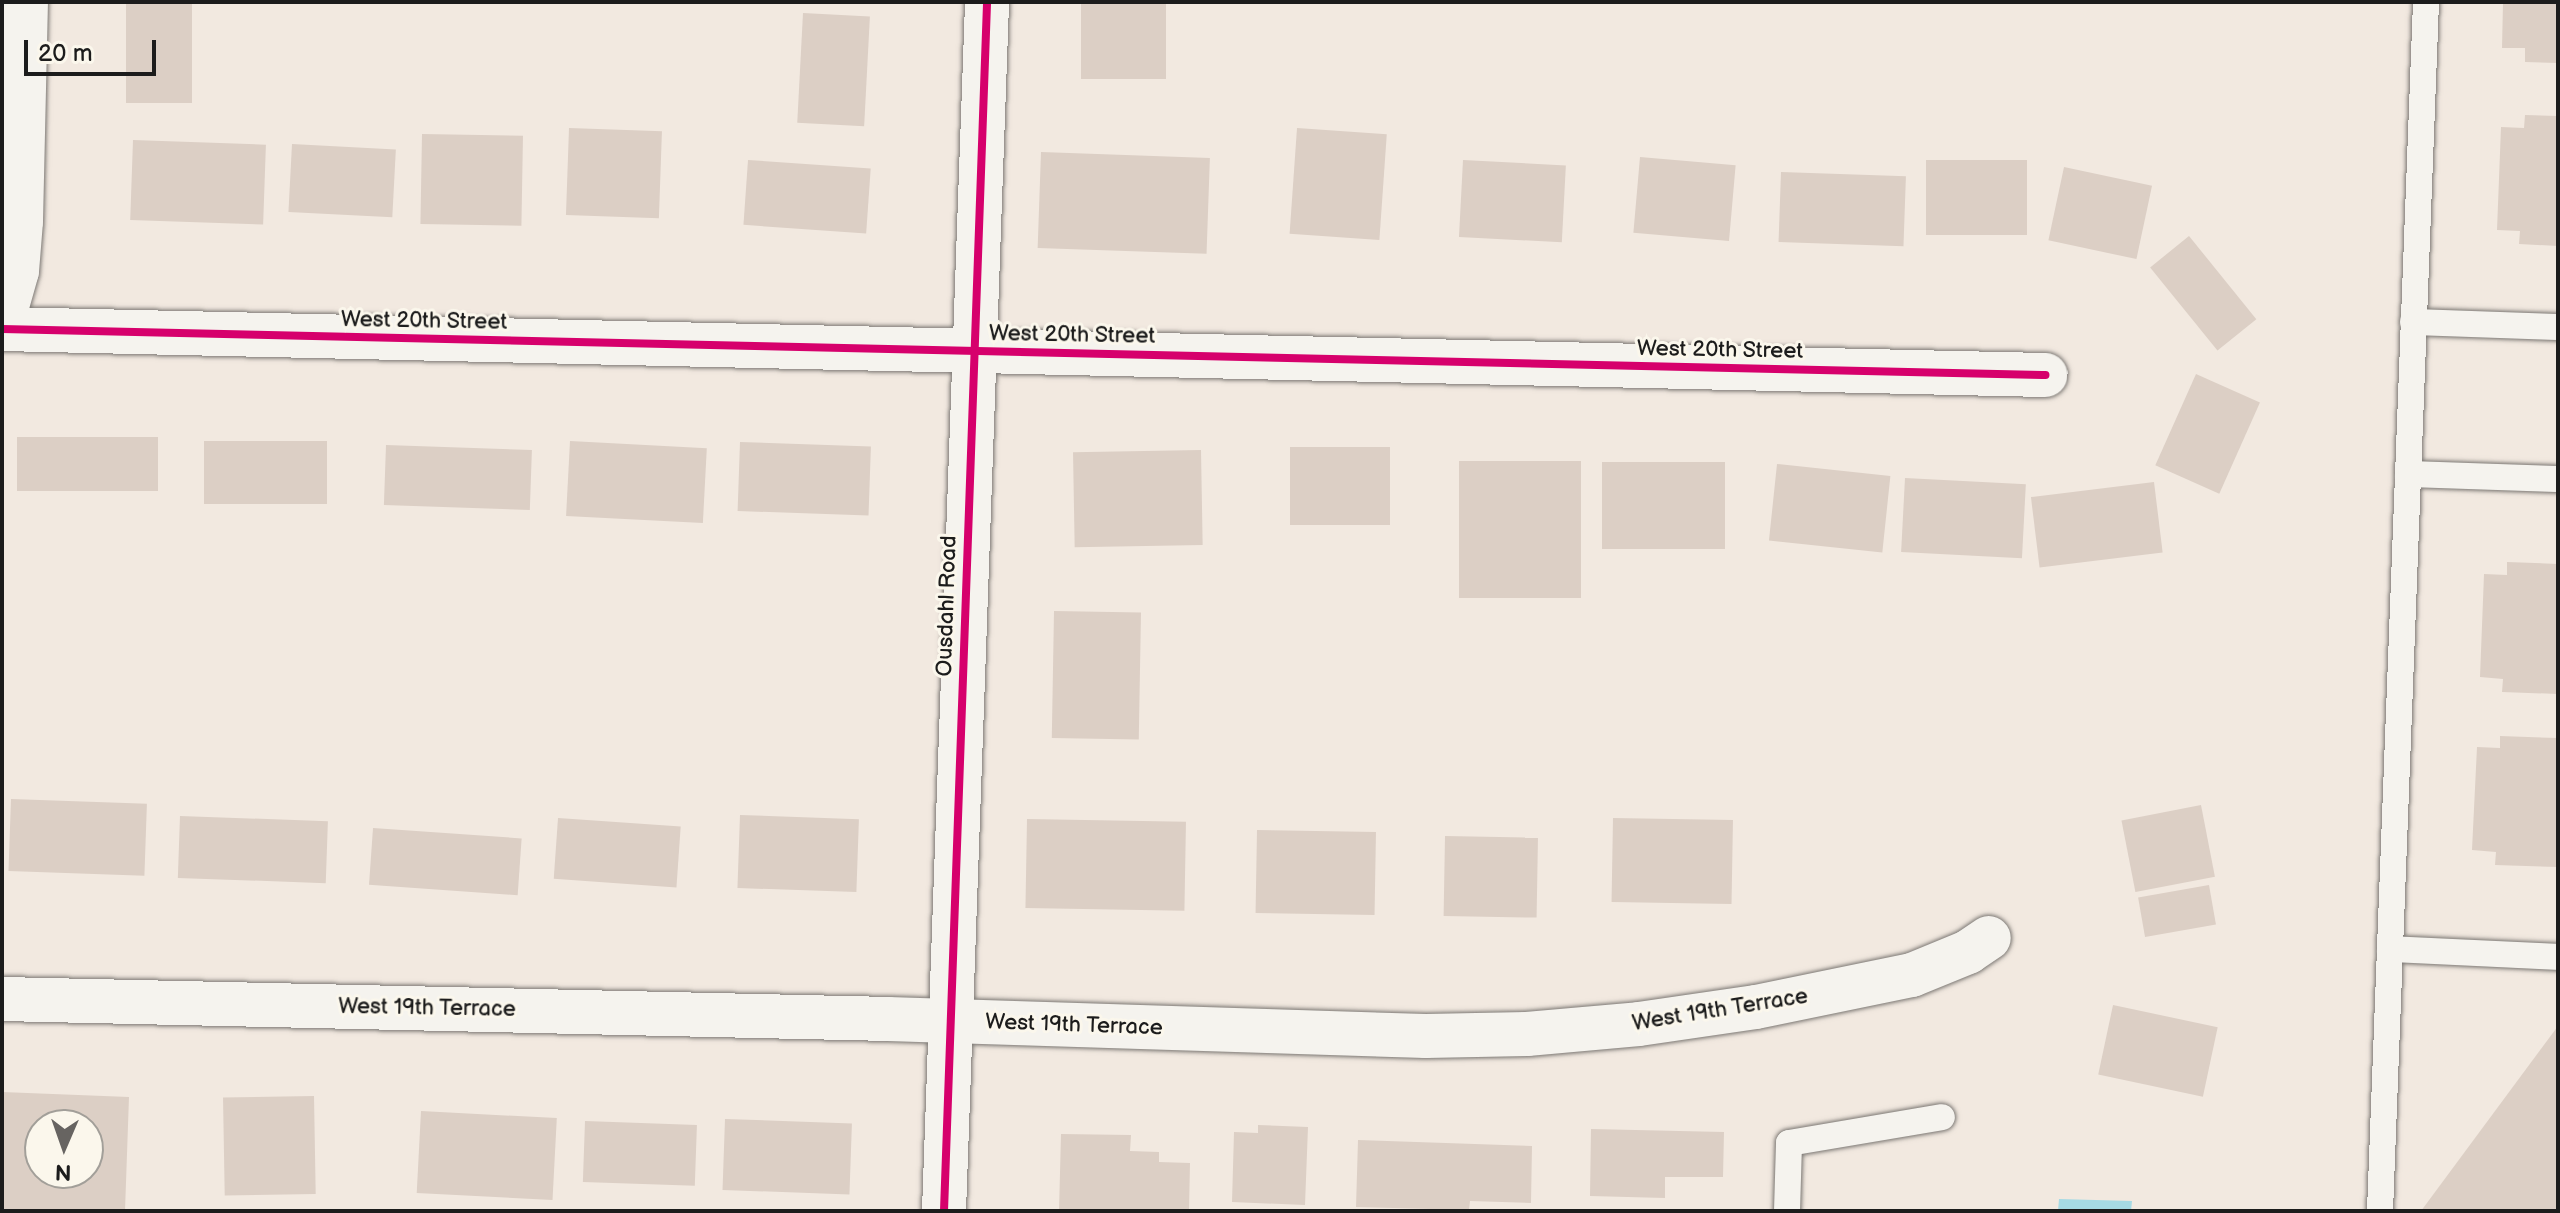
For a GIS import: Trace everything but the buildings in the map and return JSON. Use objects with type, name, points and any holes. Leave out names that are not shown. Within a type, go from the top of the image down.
[{"type":"street","points":[[2,327],[17,271],[21,221],[26,2]]},
{"type":"street","name":"Ousdahl Road","points":[[944,1211],[987,2]]},
{"type":"street","name":"West 20th Street","points":[[2,327],[2045,375]]},
{"type":"street","name":"West 19th Terrace","points":[[2,999],[950,1021],[1426,1036],[1527,1034],[1639,1024],[1756,1007],[1912,975],[1968,952],[1989,938]]},
{"type":"lane","points":[[2380,1211],[2426,2]]},
{"type":"lane","points":[[2413,322],[2558,327]]},
{"type":"lane","points":[[2408,474],[2558,479]]},
{"type":"lane","points":[[2390,949],[2558,957]]},
{"type":"lane","points":[[1787,1211],[1789,1143],[1942,1117]]},
{"type":"water","points":[[2059,1199],[2132,1201],[2131,1211],[2058,1211]]},
{"type":"cycle path","points":[[944,1211],[987,2]]},
{"type":"cycle path","points":[[2,329],[2045,375]]}]
